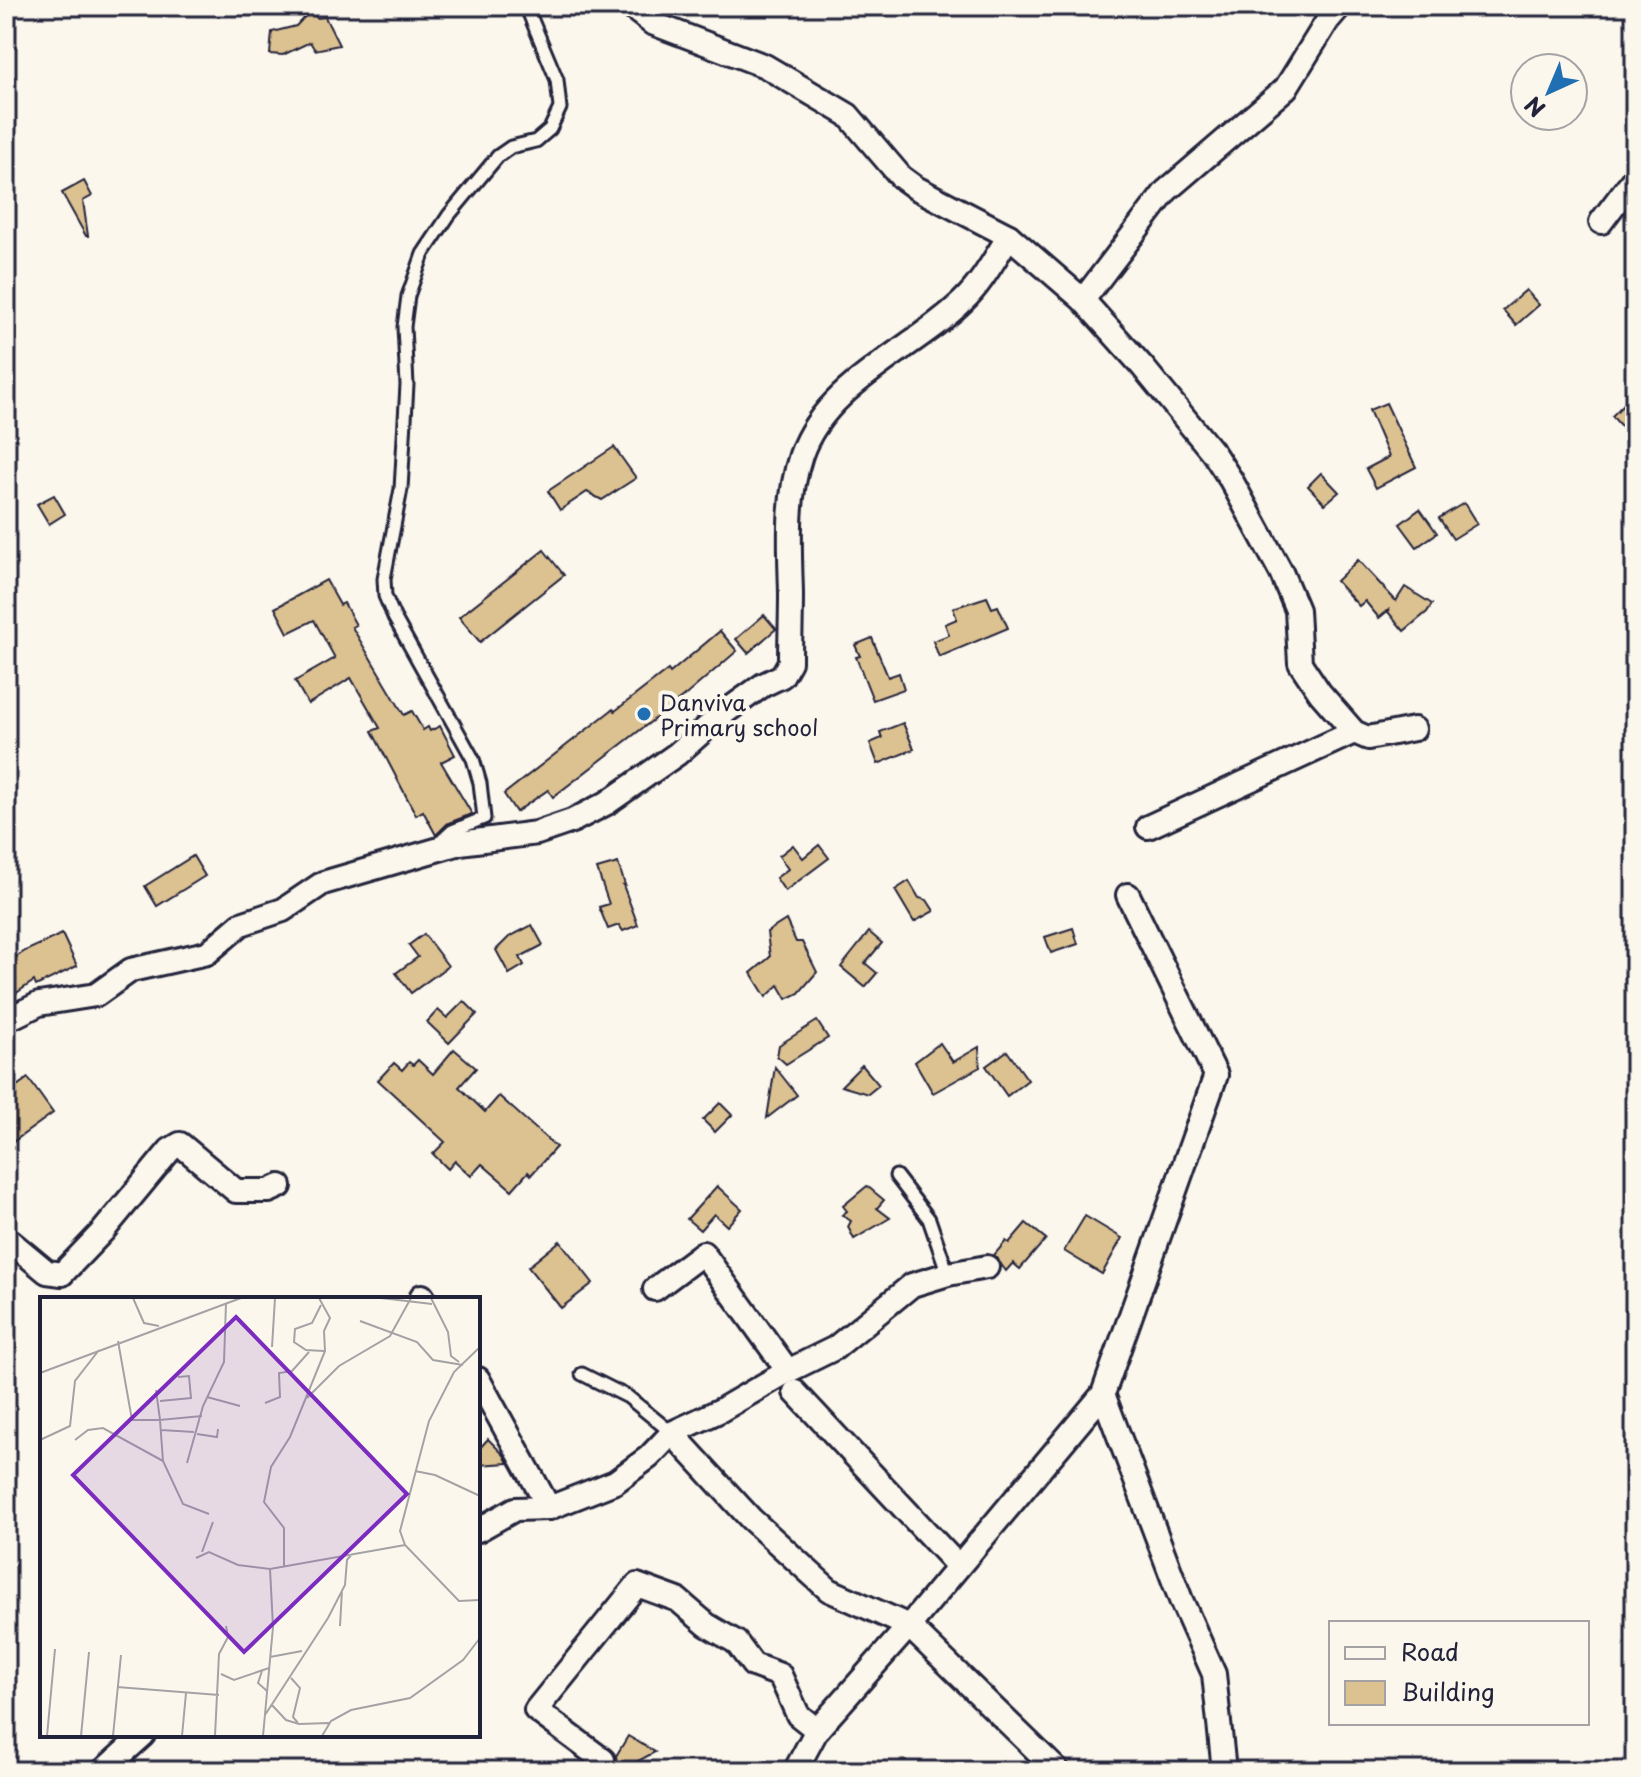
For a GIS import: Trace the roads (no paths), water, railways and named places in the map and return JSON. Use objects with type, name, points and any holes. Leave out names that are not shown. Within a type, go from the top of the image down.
[{"type":"street","points":[[630,6],[652,23],[765,66],[816,94],[848,115],[901,177],[916,188],[1009,236],[1083,300],[1160,388],[1214,454],[1231,480],[1281,572],[1297,610],[1299,655],[1303,671],[1354,732],[1368,738],[1414,729]]},
{"type":"street","points":[[1083,300],[1166,191],[1286,88],[1340,6]]},
{"type":"street","points":[[1601,222],[1635,177]]},
{"type":"street","points":[[6,1007],[91,997],[131,970],[207,953],[241,924],[283,910],[323,883],[460,843],[537,833],[572,821],[607,803],[677,754],[721,715],[786,672],[790,662],[790,512],[807,440],[820,419],[848,389],[963,302],[982,279],[1009,236]]},
{"type":"street","points":[[1148,827],[1354,732]]},
{"type":"street","points":[[795,1771],[817,1730],[909,1626],[1103,1394],[1216,1075],[1128,895]]},
{"type":"street","points":[[6,1020],[39,1004]]},
{"type":"street","points":[[6,1238],[47,1272],[62,1274],[103,1231],[170,1150],[180,1144],[236,1191],[269,1191],[280,1186]]},
{"type":"street","points":[[655,1289],[703,1253],[792,1382],[957,1565]]},
{"type":"street","points":[[480,1529],[515,1509],[549,1508],[615,1482],[649,1457],[672,1433],[792,1382],[912,1285],[987,1267]]},
{"type":"street","points":[[480,1383],[549,1508]]},
{"type":"street","points":[[1103,1394],[1181,1600],[1214,1674],[1224,1771]]},
{"type":"street","points":[[672,1433],[751,1519],[829,1590],[909,1626],[1058,1771]]},
{"type":"street","points":[[603,1760],[536,1710],[637,1585],[678,1600],[707,1625],[736,1642],[753,1665],[780,1675],[798,1715],[817,1730]]},
{"type":"street","points":[[103,1771],[141,1737]]},
{"type":"lane","points":[[426,855],[452,831],[484,818],[480,783],[473,759],[385,596],[389,548],[401,489],[407,385],[404,327],[408,296],[423,254],[449,215],[498,156],[511,147],[536,141],[550,129],[560,108],[557,80],[526,6]]},
{"type":"lane","points":[[896,1176],[929,1219],[948,1274]]},
{"type":"lane","points":[[582,1374],[628,1397],[672,1433]]},
{"type":"place","name":"Danviva Primary school","points":[[644,714]]}]
